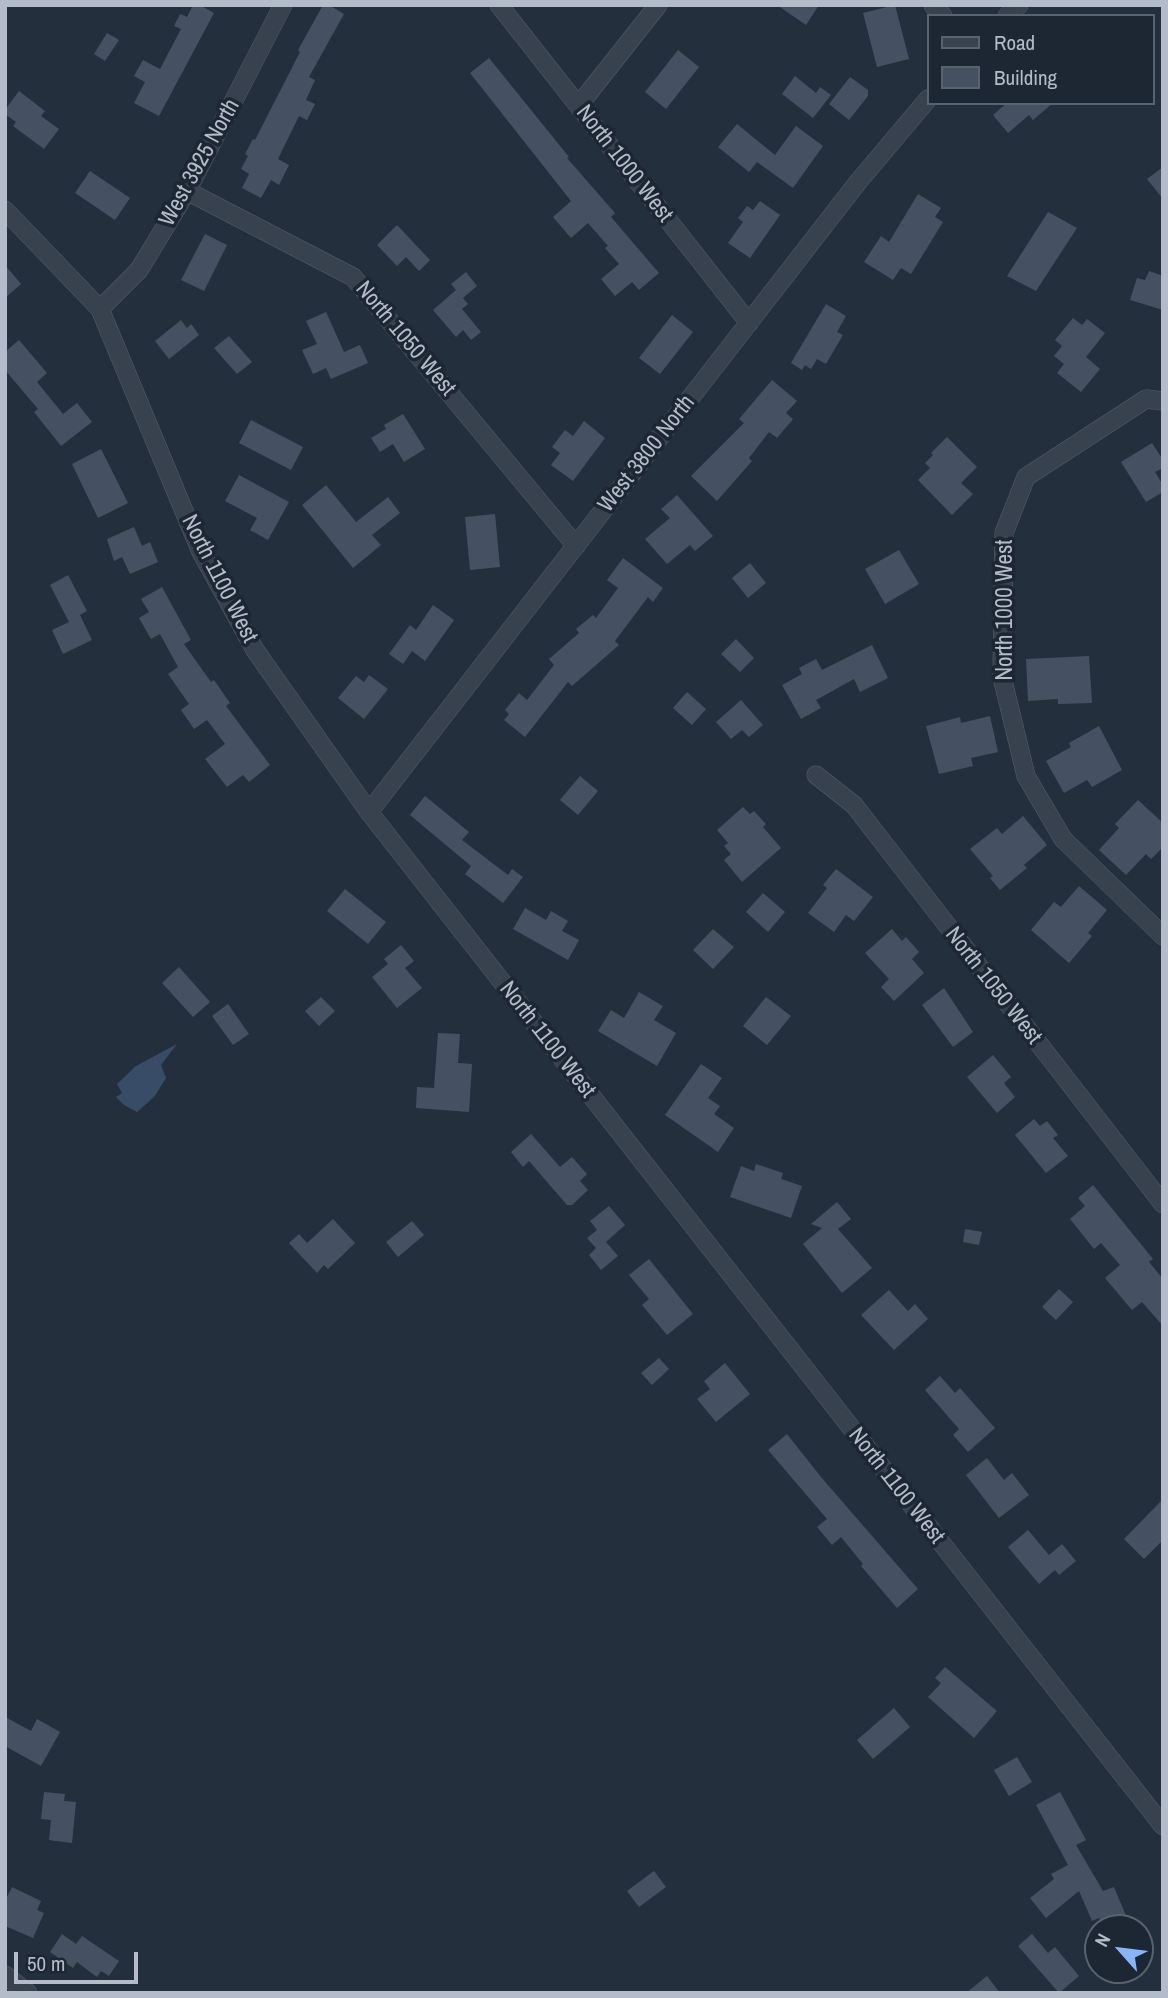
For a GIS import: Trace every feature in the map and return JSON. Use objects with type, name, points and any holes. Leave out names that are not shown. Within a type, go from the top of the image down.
[{"type":"street","name":"West 3925 North","points":[[100,309],[139,270],[187,191],[283,5]]},
{"type":"street","name":"North 1000 West","points":[[499,5],[749,323]]},
{"type":"street","points":[[579,105],[658,5]]},
{"type":"street","name":"West 3800 North","points":[[369,813],[858,182],[926,101]]},
{"type":"street","name":"North 1050 West","points":[[187,191],[353,277],[576,545]]},
{"type":"street","name":"North 1100 West","points":[[5,210],[100,309],[201,552],[255,650],[369,813],[1163,1826]]},
{"type":"street","name":"North 1000 West","points":[[1163,401],[1146,400],[1026,477],[1004,533],[1002,677],[1026,776],[1063,839],[1163,936]]},
{"type":"street","name":"North 1050 West","points":[[816,775],[853,805],[1163,1204]]},
{"type":"street","points":[[5,1975],[27,1993]]},
{"type":"water","points":[[177,1044],[161,1065],[166,1078],[155,1096],[137,1112],[116,1097],[122,1093],[117,1084],[136,1066]]},
{"type":"building","points":[[193,5],[200,5],[214,13],[159,116],[134,103],[145,82],[134,76],[143,60],[160,69],[181,29],[174,26],[180,14],[187,17]]},
{"type":"building","points":[[323,5],[329,5],[344,14],[309,77],[315,80],[306,100],[315,104],[307,120],[299,116],[278,159],[289,165],[279,185],[271,180],[261,198],[242,188],[249,174],[241,169],[248,156],[245,154],[253,139],[255,140]]},
{"type":"building","points":[[777,5],[819,5],[806,25]]},
{"type":"building","points":[[895,5],[909,59],[877,67],[863,13]]},
{"type":"building","points":[[107,33],[119,40],[105,61],[94,54]]},
{"type":"building","points":[[678,50],[699,67],[666,109],[645,92]]},
{"type":"building","points":[[489,58],[569,157],[567,158],[615,213],[611,217],[659,273],[639,290],[632,282],[615,296],[601,279],[619,264],[605,248],[608,246],[588,223],[571,238],[553,217],[571,201],[470,73]]},
{"type":"building","points":[[795,76],[816,93],[820,87],[831,95],[813,118],[782,94]]},
{"type":"building","points":[[850,77],[868,90],[868,96],[849,120],[829,104]]},
{"type":"building","points":[[19,91],[45,111],[41,116],[59,129],[44,149],[13,126],[16,122],[5,114]]},
{"type":"building","points":[[1005,105],[1051,105],[1033,120],[1029,115],[1008,133],[993,115]]},
{"type":"building","points":[[737,124],[775,155],[796,126],[823,146],[793,188],[757,162],[749,172],[718,147]]},
{"type":"building","points":[[1163,167],[1163,199],[1147,179]]},
{"type":"building","points":[[90,171],[130,198],[115,220],[75,193]]},
{"type":"building","points":[[918,194],[941,208],[935,217],[943,222],[911,274],[901,268],[893,280],[864,262],[881,236],[889,242]]},
{"type":"building","points":[[760,201],[780,215],[750,258],[728,243],[743,222],[738,218],[747,206],[753,210]]},
{"type":"building","points":[[1048,212],[1077,228],[1036,291],[1007,276]]},
{"type":"building","points":[[397,225],[430,260],[419,271],[406,257],[397,266],[377,245]]},
{"type":"building","points":[[205,234],[227,245],[204,291],[181,280]]},
{"type":"building","points":[[5,265],[21,284],[5,298]]},
{"type":"building","points":[[1149,271],[1163,276],[1163,310],[1130,300],[1137,278],[1145,280]]},
{"type":"building","points":[[466,272],[477,286],[463,298],[468,304],[462,309],[481,332],[471,340],[463,330],[456,337],[433,310],[456,290],[451,284]]},
{"type":"building","points":[[826,304],[846,316],[837,332],[843,335],[826,364],[817,359],[811,369],[805,365],[802,370],[791,363]]},
{"type":"building","points":[[326,312],[344,352],[360,345],[368,363],[331,379],[326,368],[313,374],[302,350],[317,344],[306,321]]},
{"type":"building","points":[[672,315],[693,332],[660,374],[639,358]]},
{"type":"building","points":[[1073,318],[1082,325],[1087,319],[1105,333],[1086,357],[1100,369],[1081,392],[1057,373],[1064,364],[1054,356],[1062,346],[1055,340]]},
{"type":"building","points":[[181,320],[187,328],[191,324],[199,335],[169,359],[155,341]]},
{"type":"building","points":[[229,336],[252,362],[237,374],[214,348]]},
{"type":"building","points":[[19,340],[47,373],[37,382],[63,414],[77,403],[92,422],[61,446],[34,412],[38,409],[5,370],[5,352]]},
{"type":"building","points":[[772,380],[797,401],[786,413],[793,419],[777,438],[769,432],[749,458],[752,461],[717,501],[691,476],[744,423],[739,419]]},
{"type":"building","points":[[403,414],[425,449],[404,462],[393,444],[380,452],[371,438],[386,429],[384,425]]},
{"type":"building","points":[[251,420],[303,447],[291,470],[239,443]]},
{"type":"building","points":[[584,421],[605,438],[573,481],[551,465],[560,453],[552,447],[565,430],[573,436]]},
{"type":"building","points":[[947,437],[977,467],[961,483],[973,494],[952,515],[918,480],[930,468],[925,463],[933,455],[931,453]]},
{"type":"building","points":[[1152,443],[1163,460],[1163,468],[1155,472],[1163,485],[1163,492],[1146,502],[1121,462]]},
{"type":"building","points":[[101,449],[128,503],[98,518],[72,464]]},
{"type":"building","points":[[239,475],[289,502],[268,540],[250,530],[257,518],[225,501]]},
{"type":"building","points":[[326,485],[356,522],[388,497],[400,513],[372,535],[381,545],[353,568],[302,505]]},
{"type":"building","points":[[677,495],[713,536],[695,551],[690,545],[667,564],[645,539],[670,518],[661,509]]},
{"type":"building","points":[[495,514],[500,567],[470,570],[465,517]]},
{"type":"building","points":[[134,527],[142,546],[150,542],[158,562],[130,574],[122,557],[114,561],[107,539]]},
{"type":"building","points":[[899,550],[919,584],[885,604],[865,569]]},
{"type":"building","points":[[623,558],[663,588],[653,602],[648,597],[615,641],[619,645],[572,686],[568,682],[525,737],[504,720],[509,714],[505,710],[519,693],[527,700],[554,665],[549,659],[579,633],[576,629],[593,615],[596,618],[618,588],[607,580]]},
{"type":"building","points":[[750,563],[766,583],[748,598],[732,578]]},
{"type":"building","points":[[68,575],[87,611],[80,615],[92,640],[63,654],[52,630],[69,622],[50,585]]},
{"type":"building","points":[[162,587],[191,640],[184,644],[211,682],[214,680],[230,703],[226,706],[270,765],[249,782],[243,775],[227,787],[205,759],[225,744],[207,720],[194,729],[181,710],[189,704],[168,674],[178,667],[160,634],[151,639],[139,618],[149,612],[141,599]]},
{"type":"building","points":[[433,605],[454,620],[425,661],[412,651],[403,664],[389,654],[410,625],[416,630]]},
{"type":"building","points":[[736,639],[754,658],[740,672],[721,654]]},
{"type":"building","points":[[872,645],[888,678],[860,692],[854,679],[816,700],[821,708],[801,719],[782,685],[802,674],[799,668],[816,659],[822,670]]},
{"type":"building","points":[[1089,656],[1092,703],[1058,704],[1058,699],[1028,701],[1026,659]]},
{"type":"building","points":[[369,675],[388,689],[364,719],[338,698],[356,676],[364,682]]},
{"type":"building","points":[[687,692],[706,709],[692,725],[673,708]]},
{"type":"building","points":[[741,700],[763,725],[749,737],[742,730],[731,739],[716,722]]},
{"type":"building","points":[[990,716],[998,752],[971,758],[973,766],[939,774],[926,726],[960,717],[961,723]]},
{"type":"building","points":[[1099,726],[1122,770],[1092,787],[1087,780],[1064,793],[1046,761],[1071,747],[1069,743]]},
{"type":"building","points":[[580,776],[598,791],[578,815],[560,800]]},
{"type":"building","points":[[425,796],[469,832],[462,840],[508,875],[512,869],[523,877],[503,903],[465,874],[471,866],[410,815]]},
{"type":"building","points":[[1138,800],[1163,823],[1163,847],[1151,859],[1146,854],[1126,875],[1099,850],[1119,828],[1115,824]]},
{"type":"building","points":[[743,807],[750,814],[754,811],[766,824],[763,827],[781,848],[742,882],[724,860],[731,854],[724,846],[728,843],[717,830]]},
{"type":"building","points":[[1023,816],[1047,845],[1024,865],[1027,868],[1000,890],[990,878],[993,876],[970,849],[997,828],[1002,834]]},
{"type":"building","points":[[836,869],[873,897],[854,921],[846,915],[834,932],[808,913],[827,888],[823,885]]},
{"type":"building","points":[[1079,886],[1107,910],[1088,933],[1092,936],[1069,963],[1031,930],[1054,902],[1061,907]]},
{"type":"building","points":[[345,889],[386,922],[368,944],[327,911]]},
{"type":"building","points":[[763,893],[785,912],[768,932],[746,912]]},
{"type":"building","points":[[525,908],[546,920],[551,911],[568,921],[562,931],[579,940],[568,960],[513,929]]},
{"type":"building","points":[[713,929],[734,947],[713,969],[693,950]]},
{"type":"building","points":[[892,929],[902,941],[906,937],[919,952],[912,959],[924,973],[894,1001],[881,987],[889,979],[865,953]]},
{"type":"building","points":[[401,945],[414,961],[405,968],[422,988],[397,1008],[372,977],[388,964],[384,959]]},
{"type":"building","points":[[179,967],[210,1002],[193,1017],[162,983]]},
{"type":"building","points":[[944,988],[973,1032],[953,1047],[922,1005]]},
{"type":"building","points":[[639,992],[663,1006],[654,1020],[676,1033],[657,1066],[598,1031],[611,1010],[624,1018]]},
{"type":"building","points":[[321,997],[335,1011],[319,1026],[305,1011]]},
{"type":"building","points":[[766,997],[791,1016],[767,1045],[743,1026]]},
{"type":"building","points":[[228,1004],[249,1034],[233,1045],[212,1016]]},
{"type":"building","points":[[438,1033],[460,1034],[458,1063],[472,1064],[469,1112],[416,1108],[417,1087],[434,1088]]},
{"type":"building","points":[[993,1055],[1011,1077],[1004,1083],[1015,1097],[997,1113],[967,1077]]},
{"type":"building","points":[[701,1064],[722,1078],[708,1098],[720,1106],[714,1114],[734,1128],[718,1152],[665,1115]]},
{"type":"building","points":[[1034,1119],[1040,1126],[1047,1121],[1058,1135],[1053,1138],[1068,1156],[1046,1173],[1015,1135]]},
{"type":"building","points":[[531,1134],[560,1167],[572,1157],[587,1174],[580,1181],[588,1190],[572,1205],[567,1205],[529,1161],[523,1167],[511,1152]]},
{"type":"building","points":[[756,1164],[783,1173],[781,1179],[802,1186],[791,1218],[730,1197],[741,1166],[754,1171]]},
{"type":"building","points":[[1093,1185],[1153,1259],[1149,1262],[1163,1279],[1163,1326],[1142,1302],[1132,1310],[1105,1278],[1120,1265],[1101,1243],[1094,1249],[1070,1219],[1085,1206],[1078,1198]]},
{"type":"building","points":[[837,1202],[851,1219],[838,1229],[872,1268],[842,1293],[803,1244],[822,1228],[811,1224]]},
{"type":"building","points":[[609,1206],[625,1225],[606,1242],[618,1256],[601,1270],[589,1255],[596,1248],[587,1238],[597,1230],[590,1221]]},
{"type":"building","points":[[333,1219],[355,1243],[328,1269],[324,1265],[317,1273],[289,1243],[299,1234],[307,1243]]},
{"type":"building","points":[[412,1221],[424,1235],[398,1257],[386,1242]]},
{"type":"building","points":[[965,1229],[982,1232],[979,1245],[963,1242]]},
{"type":"building","points":[[649,1259],[693,1314],[667,1335],[642,1305],[649,1299],[629,1275]]},
{"type":"building","points":[[1059,1289],[1073,1302],[1056,1320],[1042,1307]]},
{"type":"building","points":[[889,1290],[908,1311],[915,1304],[928,1319],[894,1350],[861,1315]]},
{"type":"building","points":[[659,1358],[669,1369],[652,1385],[641,1373]]},
{"type":"building","points":[[725,1363],[750,1394],[716,1422],[697,1399],[710,1389],[704,1381]]},
{"type":"building","points":[[940,1376],[955,1393],[960,1388],[995,1428],[968,1452],[953,1435],[959,1429],[925,1390]]},
{"type":"building","points":[[787,1434],[918,1589],[897,1608],[861,1566],[863,1564],[841,1537],[832,1545],[817,1527],[827,1519],[768,1450]]},
{"type":"building","points":[[987,1458],[1004,1480],[1012,1473],[1029,1495],[999,1518],[966,1475]]},
{"type":"building","points":[[1163,1499],[1163,1540],[1144,1559],[1124,1539]]},
{"type":"building","points":[[1028,1530],[1049,1555],[1062,1544],[1076,1561],[1059,1575],[1055,1570],[1039,1584],[1008,1547]]},
{"type":"building","points":[[945,1667],[997,1711],[974,1738],[928,1697],[941,1683],[935,1678]]},
{"type":"building","points":[[894,1708],[910,1727],[873,1759],[857,1740]]},
{"type":"building","points":[[5,1717],[31,1731],[37,1719],[60,1732],[41,1766],[5,1746]]},
{"type":"building","points":[[1017,1757],[1032,1782],[1009,1796],[994,1770]]},
{"type":"building","points":[[44,1792],[65,1794],[64,1801],[76,1802],[72,1843],[49,1840],[51,1820],[41,1819]]},
{"type":"building","points":[[1060,1792],[1086,1840],[1076,1845],[1103,1891],[1114,1887],[1125,1914],[1089,1914],[1079,1891],[1046,1918],[1030,1898],[1054,1879],[1051,1874],[1068,1865],[1036,1805]]},
{"type":"building","points":[[654,1871],[666,1887],[639,1907],[627,1891]]},
{"type":"building","points":[[12,1887],[41,1901],[37,1910],[44,1913],[33,1938],[5,1926],[5,1901]]},
{"type":"building","points":[[62,1934],[76,1944],[82,1936],[119,1961],[109,1976],[101,1971],[97,1977],[77,1962],[73,1968],[50,1952]]},
{"type":"building","points":[[1032,1934],[1048,1953],[1055,1947],[1079,1976],[1059,1993],[1018,1946]]},
{"type":"building","points":[[987,1976],[1000,1993],[966,1993]]}]
